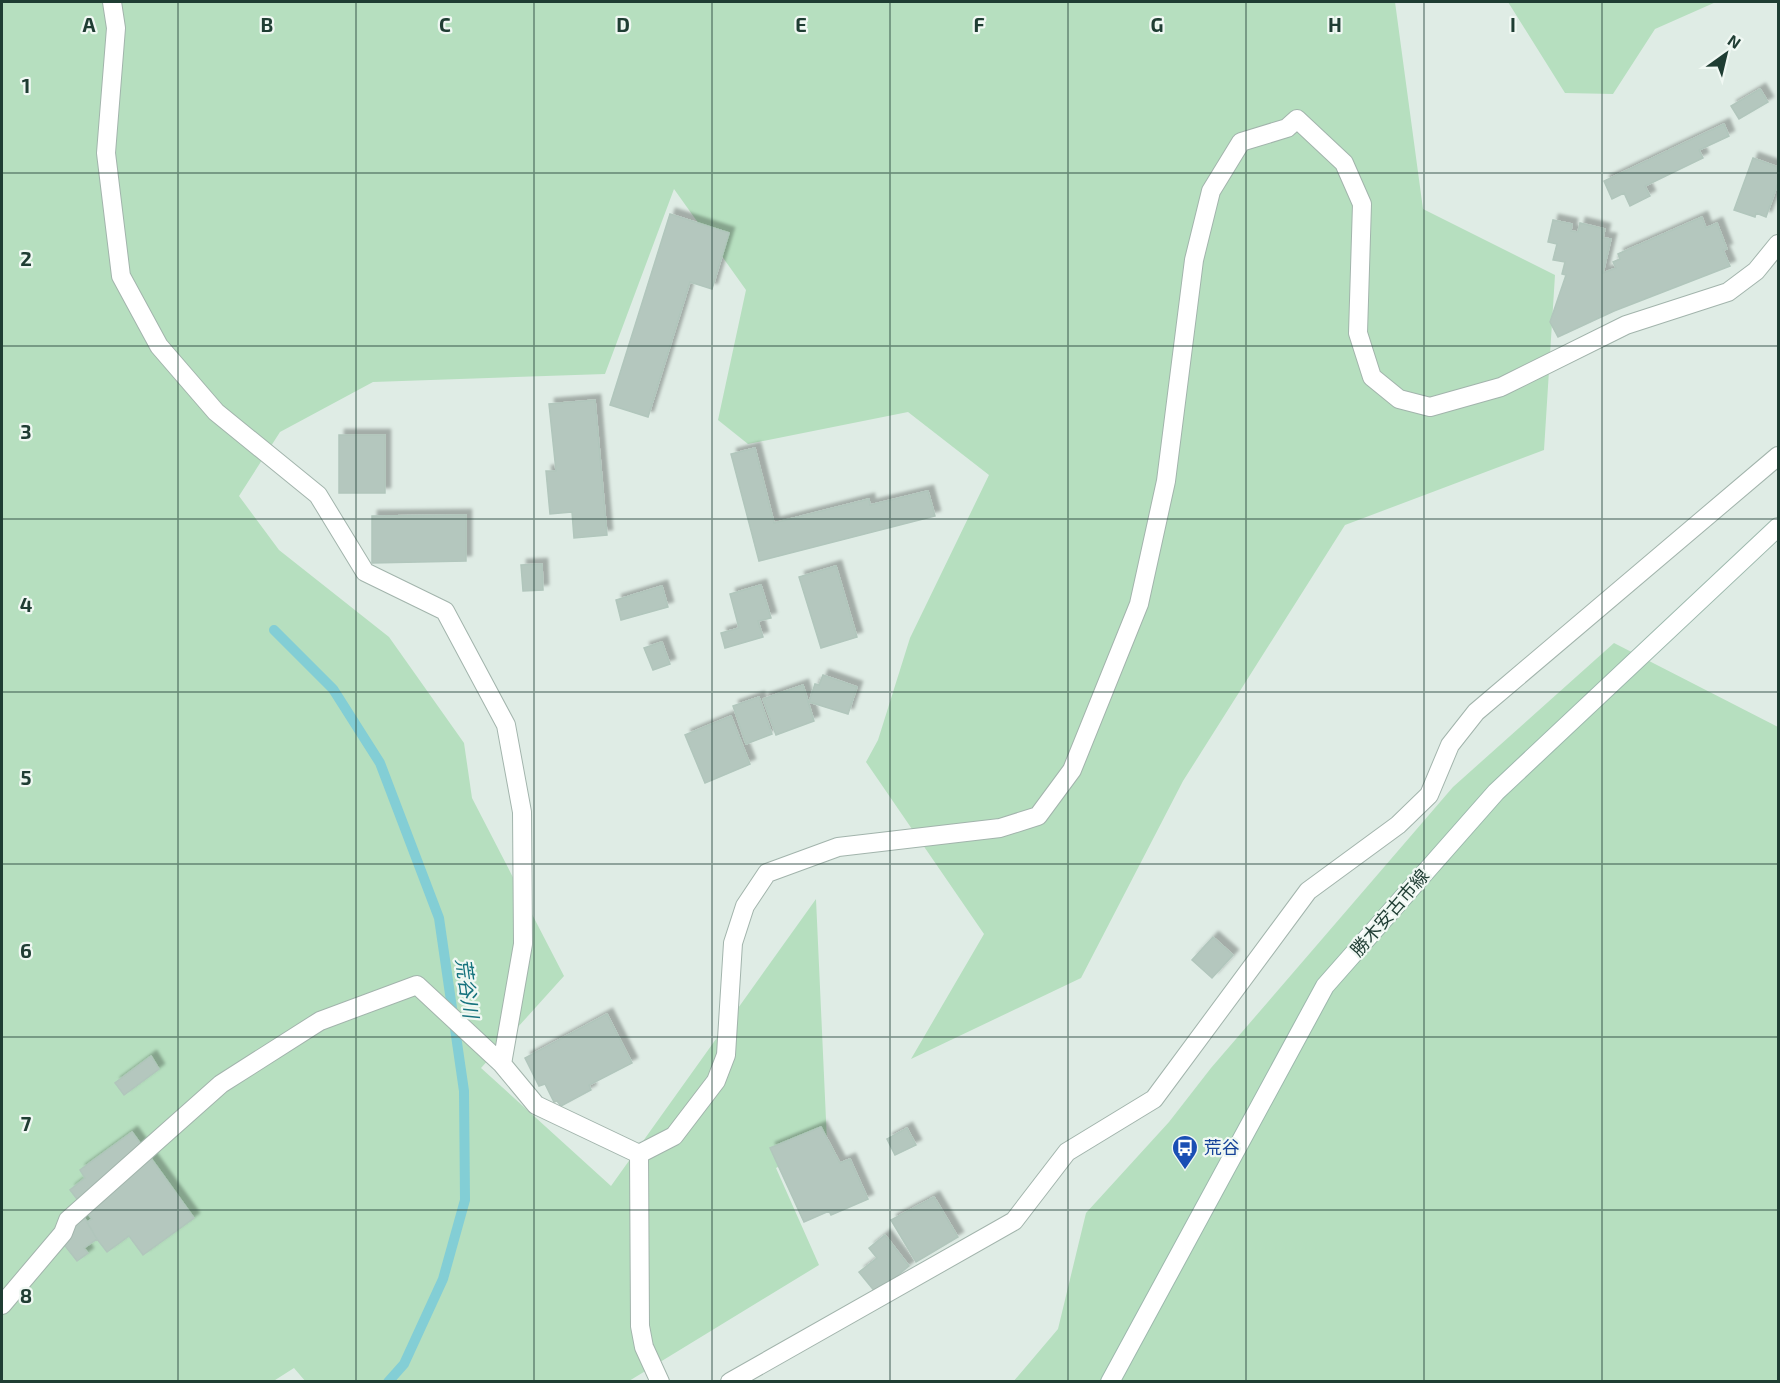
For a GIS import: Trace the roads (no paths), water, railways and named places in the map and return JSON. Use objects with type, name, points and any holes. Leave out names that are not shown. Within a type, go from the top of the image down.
[{"type":"street","points":[[112,2],[116,28],[106,153],[121,276],[159,346],[216,412],[318,495],[365,572],[445,611],[506,725],[522,812],[523,944],[502,1064]]},
{"type":"street","points":[[639,1154],[674,1136],[716,1081],[726,1055],[733,943],[745,906],[767,873],[838,848],[1000,828],[1038,816],[1072,770],[1139,604],[1166,481],[1194,260],[1211,192],[1240,142],[1287,128],[1297,119],[1344,163],[1362,204],[1358,333],[1372,377],[1399,399],[1430,406],[1501,387],[1626,325],[1728,292],[1756,271],[1779,244]]},
{"type":"street","points":[[730,1382],[1014,1221],[1067,1152],[1154,1099],[1308,891],[1398,825],[1429,795],[1450,745],[1476,712],[1779,456]]},
{"type":"street","name":"勝木安古市線","points":[[1110,1382],[1325,987],[1496,792],[1779,527]]},
{"type":"street","points":[[2,1305],[63,1233],[68,1220],[221,1084],[320,1021],[417,985],[502,1064],[536,1105],[639,1154]]},
{"type":"street","points":[[639,1154],[640,1326],[644,1347],[660,1382]]},
{"type":"waterway","name":"荒谷川","points":[[274,630],[333,689],[380,763],[439,918],[464,1091],[465,1200],[443,1279],[404,1364],[388,1382]]},
{"type":"place","name":"荒谷","points":[[1185,1171]]}]
